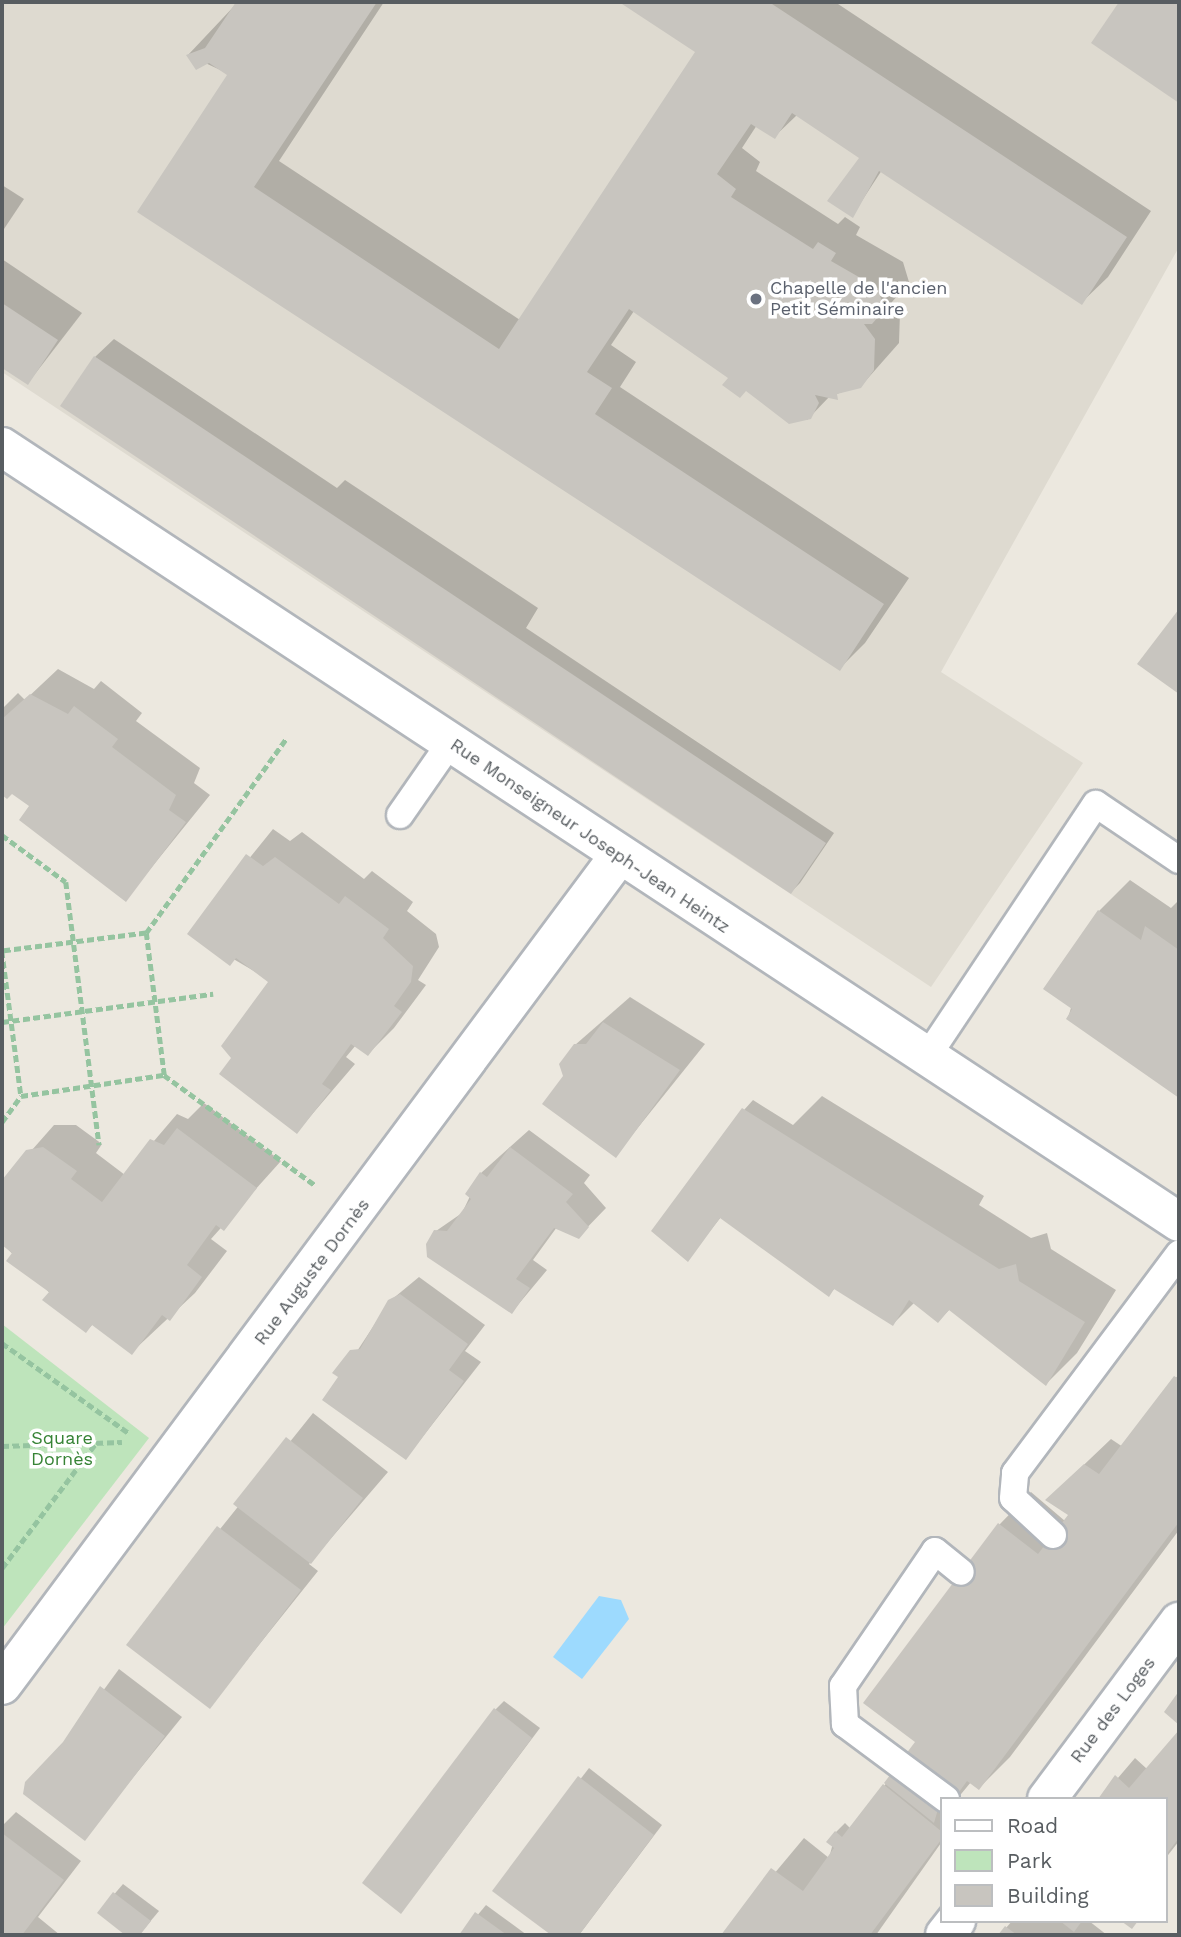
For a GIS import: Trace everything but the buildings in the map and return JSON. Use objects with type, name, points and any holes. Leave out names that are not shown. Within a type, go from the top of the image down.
[{"type":"street","name":"Rue Monseigneur Joseph-Jean Heintz","points":[[2,447],[618,857],[1179,1222]]},
{"type":"street","name":"Rue Auguste Dornès","points":[[2,1685],[618,857]]},
{"type":"street","name":"Rue des Loges","points":[[1048,1797],[1179,1622]]},
{"type":"lane","points":[[400,816],[450,743]]},
{"type":"lane","points":[[927,1057],[1096,804],[1179,860]]},
{"type":"lane","points":[[1053,1535],[1013,1498],[1015,1473],[1179,1254]]},
{"type":"lane","points":[[943,1797],[845,1724],[843,1686],[935,1551],[961,1572]]},
{"type":"path","points":[[164,1075],[145,933],[286,739]]},
{"type":"path","points":[[2,835],[66,882],[99,1145]]},
{"type":"path","points":[[2,1122],[21,1096],[2,951],[145,933]]},
{"type":"path","points":[[2,1022],[213,994]]},
{"type":"path","points":[[21,1096],[164,1075],[355,1214]]},
{"type":"path","points":[[2,1343],[141,1441],[2,1446]]},
{"type":"path","points":[[2,1568],[96,1443]]},
{"type":"shaded area","points":[[2,2],[1179,2],[1179,247],[941,672],[1083,763],[931,987],[2,372]]},
{"type":"green space","name":"Square Dornès","points":[[2,1324],[149,1438],[2,1629]]},
{"type":"water","points":[[599,1596],[621,1600],[629,1619],[582,1679],[553,1657]]},
{"type":"place","name":"Chapelle de l'ancien Petit Séminaire","points":[[756,299]]}]
